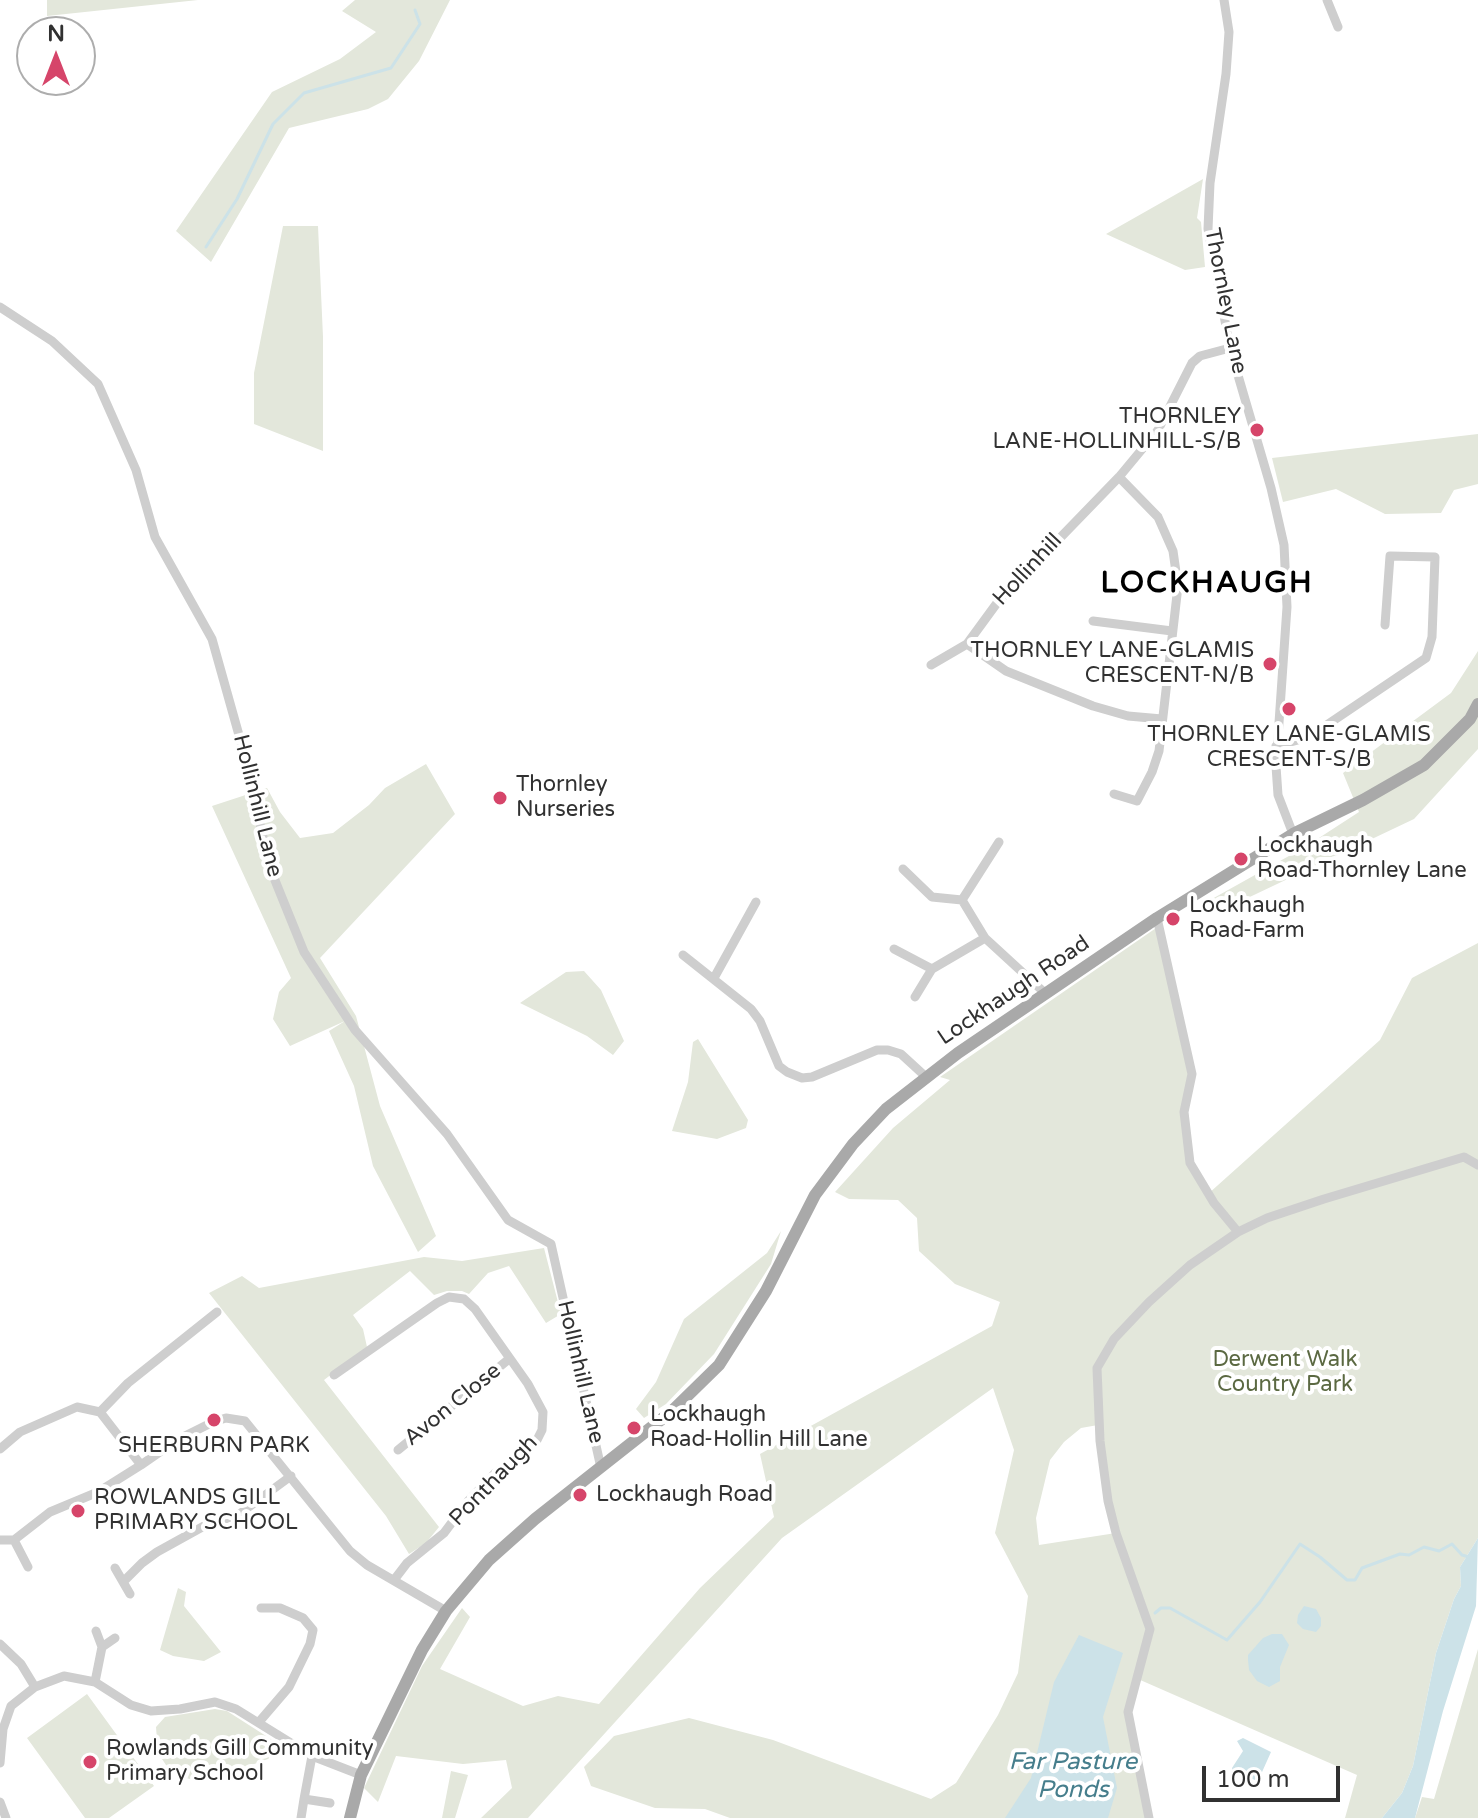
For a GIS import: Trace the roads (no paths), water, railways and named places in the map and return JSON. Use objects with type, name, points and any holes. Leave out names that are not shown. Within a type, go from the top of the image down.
[{"type":"main road","name":"Lockhaugh Road","points":[[350,1818],[361,1775],[422,1650],[446,1611],[489,1560],[535,1519],[672,1411],[719,1365],[754,1313],[815,1195],[853,1144],[886,1109],[925,1076],[1157,918],[1293,834],[1363,800],[1424,765],[1470,719],[1478,704]]},
{"type":"street","name":"Thornley Lane","points":[[1224,0],[1229,32],[1210,183],[1208,229],[1230,348],[1271,488],[1284,545],[1287,607],[1276,746],[1278,795],[1293,834]]},
{"type":"street","points":[[1327,0],[1338,27]]},
{"type":"street","name":"Hollinhill Lane","points":[[0,307],[52,341],[98,384],[136,470],[155,537],[212,639],[244,753],[270,868],[304,952],[355,1030],[447,1134],[508,1220],[551,1244],[601,1468]]},
{"type":"street","name":"Hollinhill","points":[[967,644],[997,603],[1119,477],[1158,430],[1186,369],[1200,356],[1230,348]]},
{"type":"street","points":[[1114,794],[1137,801],[1159,751],[1178,586],[1173,551],[1158,517],[1119,477]]},
{"type":"street","points":[[1276,746],[1309,737],[1426,658],[1432,637],[1435,557],[1390,556],[1385,625]]},
{"type":"street","points":[[1093,621],[1172,631]]},
{"type":"street","points":[[931,665],[967,644],[1006,671],[1093,706],[1128,716],[1162,719]]},
{"type":"street","points":[[962,900],[999,842]]},
{"type":"street","points":[[903,869],[932,897],[962,900]]},
{"type":"street","points":[[962,900],[985,938],[1046,994]]},
{"type":"street","points":[[714,978],[756,902]]},
{"type":"street","points":[[1157,918],[1192,1074],[1184,1112],[1190,1163],[1214,1203],[1235,1228]]},
{"type":"street","points":[[915,997],[932,969],[985,938]]},
{"type":"street","points":[[894,949],[932,969]]},
{"type":"street","points":[[683,955],[751,1009],[760,1021],[779,1066],[795,1076],[812,1077],[877,1050],[901,1054],[925,1076]]},
{"type":"street","points":[[1149,1818],[1128,1712],[1150,1629],[1108,1501],[1100,1441],[1097,1368],[1114,1339],[1149,1302],[1235,1228],[1464,1157],[1478,1165]]},
{"type":"street","name":"Ponthaugh","points":[[334,1375],[449,1297],[464,1299],[475,1309],[528,1384],[543,1412],[542,1430],[537,1440],[495,1473],[468,1501],[444,1533],[407,1563],[394,1580]]},
{"type":"street","points":[[100,1412],[128,1383],[217,1312]]},
{"type":"street","name":"Avon Close","points":[[398,1450],[509,1359]]},
{"type":"street","points":[[0,1449],[20,1432],[77,1407],[100,1412],[141,1465]]},
{"type":"street","points":[[0,1540],[14,1540],[50,1512],[98,1492],[177,1440],[226,1418],[245,1421],[350,1551],[367,1565],[446,1611]]},
{"type":"street","points":[[123,1582],[157,1552],[204,1526],[238,1515],[291,1476]]},
{"type":"street","points":[[14,1540],[28,1567]]},
{"type":"street","points":[[115,1568],[130,1594]]},
{"type":"street","points":[[259,1722],[289,1687],[310,1644],[313,1630],[303,1618],[280,1608],[261,1608]]},
{"type":"street","points":[[95,1682],[102,1647],[96,1631]]},
{"type":"street","points":[[102,1647],[115,1638]]},
{"type":"street","points":[[0,1644],[21,1664],[35,1687]]},
{"type":"street","points":[[0,1763],[3,1729],[11,1706],[35,1687],[64,1676],[95,1682],[131,1705],[151,1711],[215,1702],[236,1709],[312,1756],[361,1775]]},
{"type":"street","points":[[301,1818],[312,1756]]},
{"type":"street","points":[[304,1799],[330,1803]]},
{"type":"street","points":[[0,1802],[6,1818]]},
{"type":"water","points":[[1478,1538],[1476,1606],[1443,1711],[1415,1818],[1382,1818],[1402,1793],[1413,1766],[1436,1653],[1461,1586],[1460,1567]]},
{"type":"water","points":[[1304,1606],[1316,1609],[1321,1618],[1321,1626],[1316,1632],[1303,1629],[1297,1623]]},
{"type":"water","points":[[1282,1634],[1289,1645],[1280,1667],[1280,1681],[1269,1687],[1257,1681],[1249,1670],[1248,1655],[1263,1638]]},
{"type":"water","name":"Far Pasture Ponds","points":[[1079,1635],[1123,1653],[1103,1717],[1117,1788],[1108,1818],[1005,1818],[1031,1778],[1054,1682]]},
{"type":"water","points":[[1243,1738],[1271,1752],[1258,1781],[1233,1772],[1232,1768],[1243,1751],[1237,1741]]},
{"type":"waterway","points":[[206,247],[237,199],[273,124],[304,93],[391,68],[420,24],[415,10]]},
{"type":"waterway","points":[[1155,1613],[1161,1608],[1170,1608],[1227,1640],[1260,1602],[1300,1544],[1347,1580],[1355,1580],[1362,1568],[1400,1554],[1409,1555],[1424,1547],[1439,1551],[1452,1544],[1462,1555],[1469,1557]]},
{"type":"place","name":"THORNLEY LANE-HOLLINHILL-S/B","points":[[1257,430]]},
{"type":"place","name":"THORNLEY LANE-GLAMIS CRESCENT-N/B","points":[[1270,664]]},
{"type":"place","name":"THORNLEY LANE-GLAMIS CRESCENT-S/B","points":[[1289,709]]},
{"type":"place","name":"Thornley Nurseries","points":[[500,798]]},
{"type":"place","name":"Lockhaugh Road-Thornley Lane","points":[[1241,859]]},
{"type":"place","name":"Lockhaugh Road-Farm","points":[[1173,919]]},
{"type":"place","name":"SHERBURN PARK","points":[[214,1420]]},
{"type":"place","name":"Lockhaugh Road-Hollin Hill Lane","points":[[634,1428]]},
{"type":"place","name":"Lockhaugh Road","points":[[580,1495]]},
{"type":"place","name":"ROWLANDS GILL PRIMARY SCHOOL","points":[[78,1511]]},
{"type":"place","name":"Rowlands Gill Community Primary School","points":[[90,1762]]},
{"type":"district","name":"LOCKHAUGH","points":[[1207,584]]},
{"type":"park label","name":"Derwent Walk Country Park","points":[[1285,1372]]}]
